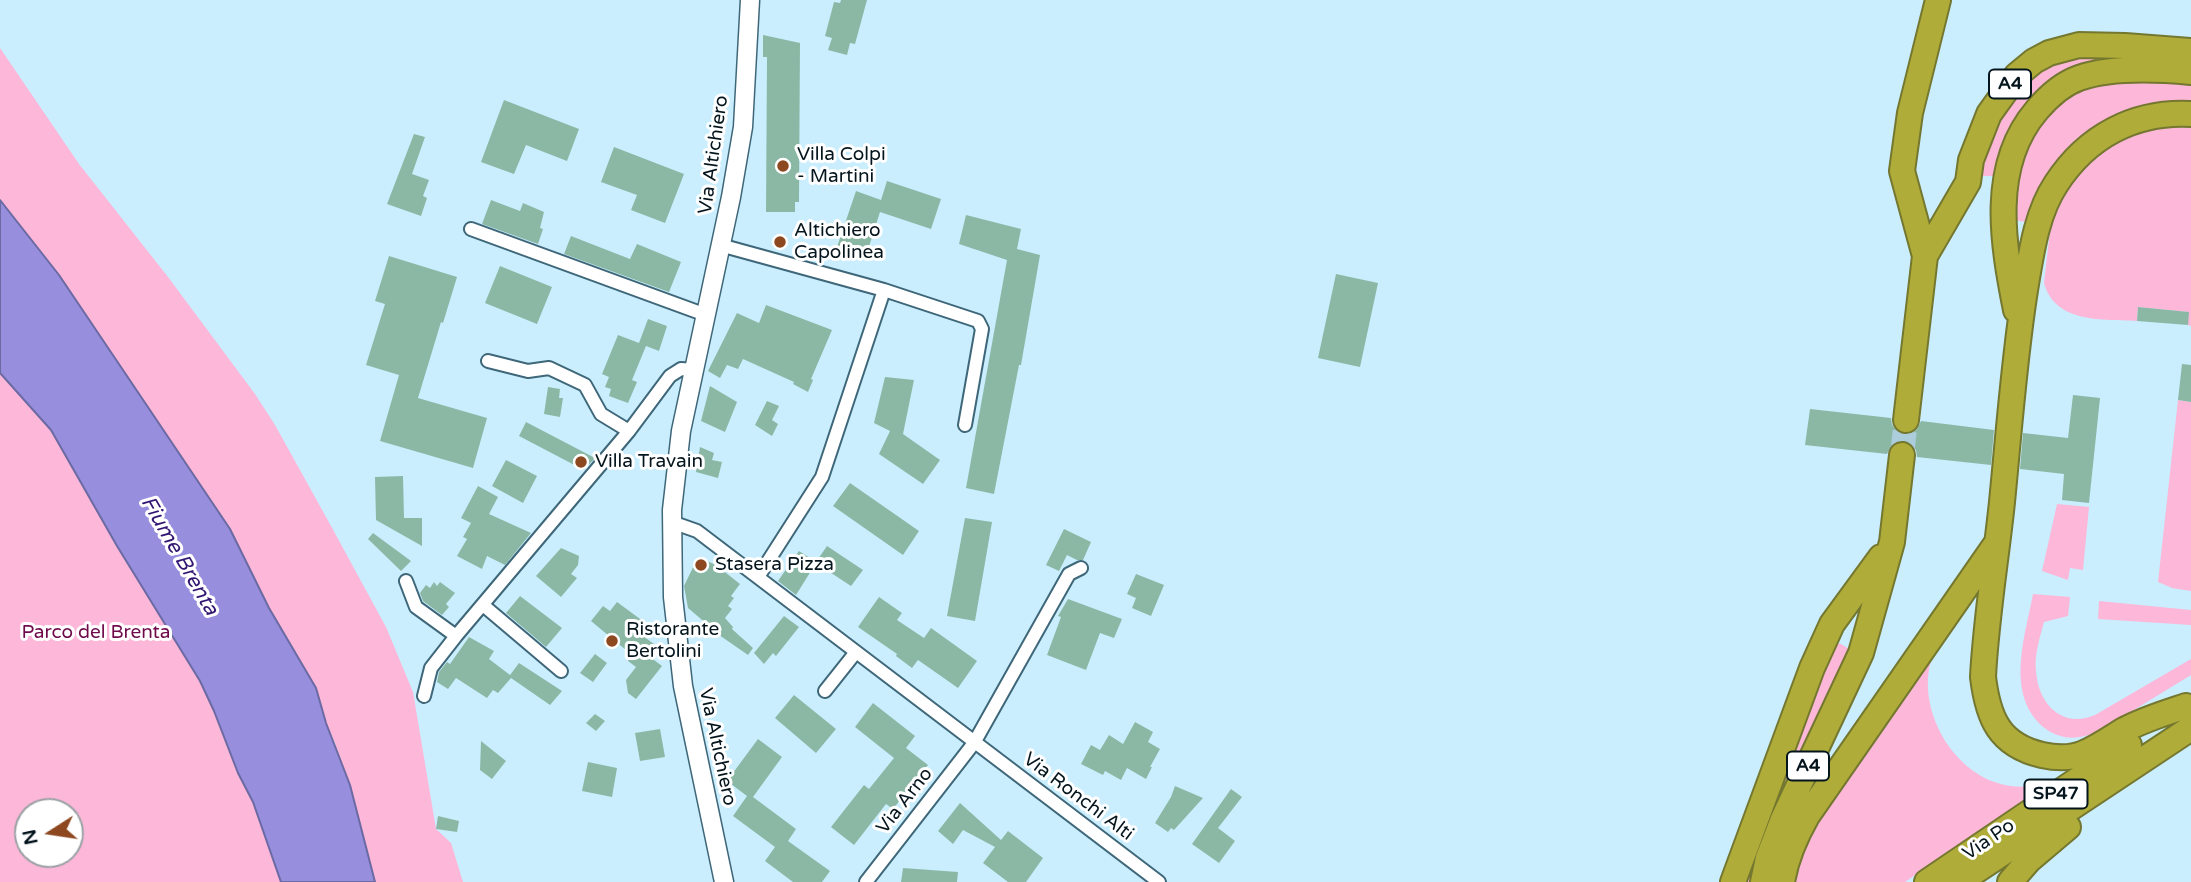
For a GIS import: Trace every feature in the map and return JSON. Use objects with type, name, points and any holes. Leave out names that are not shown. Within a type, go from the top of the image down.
[{"type":"highway","points":[[1925,256],[1902,171],[1910,113],[1938,0]]},
{"type":"highway","name":"A4","points":[[1906,420],[1925,256],[1968,182],[1971,160],[1989,114],[2004,91],[2034,61],[2049,52],[2079,45],[2191,51]]},
{"type":"highway","points":[[2019,328],[2002,217],[2009,167],[2017,141],[2029,119],[2062,86],[2078,78],[2132,71],[2191,72]]},
{"type":"highway","points":[[2189,713],[2151,718],[2083,754],[2065,758],[2026,751],[2010,742],[1999,730],[1989,711],[1983,677],[2019,328],[2029,264],[2042,211],[2056,183],[2093,143],[2129,122],[2173,113],[2191,114]]},
{"type":"highway","name":"A4","points":[[1763,882],[1779,828],[1861,653],[1892,542],[1902,455]]},
{"type":"highway","points":[[1782,882],[1787,859],[1807,816],[1998,541]]},
{"type":"highway","points":[[1733,882],[1812,668],[1832,624],[1892,542]]},
{"type":"highway","name":"Via Po","points":[[1927,882],[2189,713]]},
{"type":"highway","name":"Via Po","points":[[1959,882],[2189,713]]},
{"type":"highway","points":[[2010,882],[2029,860],[2061,832],[2191,738]]},
{"type":"street","name":"Via Altichiero","points":[[724,882],[683,686],[675,619],[672,525],[681,431],[743,127],[750,0]]},
{"type":"street","points":[[471,229],[706,315]]},
{"type":"street","points":[[720,245],[884,290],[978,321],[982,329],[965,425]]},
{"type":"street","points":[[758,577],[822,477],[884,290]]},
{"type":"street","points":[[488,361],[528,371],[550,368],[585,386],[601,414],[629,431]]},
{"type":"street","points":[[424,696],[431,668],[629,431],[670,376],[681,369],[695,370]]},
{"type":"street","name":"Via Ronchi Alti","points":[[672,525],[696,531],[1160,882]]},
{"type":"street","points":[[974,743],[1069,574],[1081,568]]},
{"type":"street","points":[[406,581],[416,607],[456,636]]},
{"type":"street","points":[[483,605],[561,671]]},
{"type":"street","points":[[825,691],[856,652]]},
{"type":"street","name":"Via Arno","points":[[866,882],[974,743]]},
{"type":"green space","points":[[0,48],[79,164],[168,277],[275,425],[386,627],[413,692],[436,829],[451,843],[463,882],[375,882],[335,743],[316,688],[269,608],[230,529],[59,275],[0,200]]},
{"type":"green space","points":[[2081,54],[2146,59],[2075,67],[2056,76],[2037,92],[1995,176],[1982,176],[1980,171],[1993,124],[2031,71]]},
{"type":"green space","points":[[2140,78],[2191,81],[2191,105],[2142,109],[2030,223],[2015,220],[2015,189],[2026,140],[2072,90]]},
{"type":"green space","points":[[2191,123],[2191,326],[2188,325],[2188,312],[2138,307],[2137,321],[2110,320],[2082,317],[2059,306],[2044,283],[2051,222],[2058,202],[2087,161],[2133,132]]},
{"type":"green space","name":"Parco del Brenta","points":[[0,373],[51,430],[117,546],[200,681],[238,773],[253,802],[281,882],[0,882]]},
{"type":"green space","points":[[2178,400],[2191,402],[2191,591],[2172,588],[2158,582]]},
{"type":"green space","points":[[2057,504],[2089,507],[2083,570],[2070,568],[2068,580],[2042,571]]},
{"type":"green space","points":[[2033,594],[2070,597],[2068,616],[2044,622],[2036,659],[2041,693],[2047,703],[2062,716],[2072,719],[2095,715],[2191,659],[2191,675],[2098,732],[2072,738],[2052,733],[2033,716],[2021,684],[2023,647]]},
{"type":"green space","points":[[2099,601],[2191,610],[2191,625],[2098,619]]},
{"type":"green space","points":[[1938,642],[1929,669],[1929,696],[1940,732],[1950,748],[1962,762],[1993,782],[2021,787],[2049,783],[1905,882],[1792,882],[1810,827]]},
{"type":"green space","points":[[1839,643],[1853,651],[1753,882],[1741,882],[1815,673]]},
{"type":"water","name":"Fiume Brenta","points":[[0,200],[59,275],[230,529],[269,608],[316,688],[326,723],[350,785],[375,882],[281,882],[253,802],[238,773],[200,681],[117,546],[51,430],[0,373]]},
{"type":"building","points":[[841,0],[867,0],[855,44],[850,43],[847,55],[828,50],[832,38],[825,36],[834,2],[840,3]]},
{"type":"building","points":[[763,35],[800,43],[799,202],[795,202],[795,212],[766,212],[767,57],[763,57]]},
{"type":"building","points":[[504,100],[579,129],[567,161],[526,145],[514,174],[481,162]]},
{"type":"building","points":[[414,134],[425,137],[412,174],[429,180],[423,196],[427,198],[421,216],[387,204]]},
{"type":"building","points":[[614,147],[684,174],[665,223],[631,210],[637,195],[601,182]]},
{"type":"building","points":[[887,181],[941,199],[931,229],[880,212],[866,256],[837,247],[856,191],[881,200]]},
{"type":"building","points":[[491,200],[520,211],[523,203],[544,212],[540,228],[543,229],[538,244],[482,224]]},
{"type":"building","points":[[966,215],[1021,229],[1017,249],[1040,255],[1021,365],[994,494],[966,488],[1007,260],[959,244]]},
{"type":"building","points":[[571,236],[630,259],[637,244],[681,262],[669,292],[564,254]]},
{"type":"building","points":[[389,256],[457,277],[418,398],[487,418],[473,468],[380,441],[399,375],[366,365],[385,304],[375,301]]},
{"type":"building","points":[[500,266],[552,287],[537,324],[485,303]]},
{"type":"building","points":[[1336,274],[1378,283],[1360,367],[1318,358]]},
{"type":"building","points":[[766,305],[832,330],[808,392],[793,384],[794,382],[743,359],[738,369],[727,365],[720,378],[708,371],[737,313],[759,323]]},
{"type":"building","points":[[2138,307],[2189,312],[2188,325],[2137,321]]},
{"type":"building","points":[[648,319],[667,326],[659,351],[646,346],[632,380],[637,382],[628,403],[609,396],[611,389],[605,387],[609,377],[602,374],[618,335],[639,343]]},
{"type":"building","points":[[2182,364],[2191,365],[2191,402],[2178,400]]},
{"type":"building","points":[[885,377],[914,380],[903,434],[940,460],[923,484],[879,454],[890,431],[874,423]]},
{"type":"building","points":[[710,386],[737,402],[725,432],[701,421]]},
{"type":"building","points":[[548,387],[560,389],[559,398],[563,398],[560,417],[544,414]]},
{"type":"building","points":[[2073,395],[2100,398],[2089,503],[2062,500],[2064,474],[2020,469],[2023,433],[2068,438]]},
{"type":"building","points":[[767,401],[779,406],[772,420],[778,424],[772,436],[755,425]]},
{"type":"building","points":[[1810,409],[1891,418],[1892,425],[1905,435],[1917,429],[1921,421],[1994,430],[1991,465],[1917,457],[1916,450],[1903,440],[1891,446],[1887,454],[1805,445]]},
{"type":"building","points":[[526,422],[595,458],[584,470],[519,436]]},
{"type":"building","points":[[700,447],[714,453],[712,460],[722,462],[718,478],[696,472]]},
{"type":"building","points":[[506,460],[537,476],[523,503],[492,486]]},
{"type":"building","points":[[403,476],[404,518],[422,518],[422,546],[376,520],[375,477]]},
{"type":"building","points":[[850,483],[919,531],[903,555],[833,506]]},
{"type":"building","points":[[478,486],[498,497],[489,514],[531,533],[505,565],[487,556],[482,569],[457,556],[467,539],[463,537],[471,523],[461,518]]},
{"type":"building","points":[[965,518],[992,522],[975,621],[947,616]]},
{"type":"building","points":[[1064,529],[1091,542],[1083,560],[1067,555],[1059,571],[1046,565]]},
{"type":"building","points":[[373,533],[411,561],[401,571],[368,539]]},
{"type":"building","points":[[827,546],[863,570],[851,586],[816,563],[796,595],[778,581],[799,551],[816,562]]},
{"type":"building","points":[[561,548],[579,556],[578,565],[571,574],[577,578],[561,597],[536,576]]},
{"type":"building","points":[[698,557],[716,565],[740,584],[731,596],[734,598],[728,606],[732,609],[725,618],[732,629],[753,648],[748,655],[688,608],[684,586]]},
{"type":"building","points":[[1136,574],[1164,585],[1151,616],[1132,608],[1136,598],[1127,594]]},
{"type":"building","points":[[434,582],[437,586],[440,582],[455,593],[446,604],[449,607],[442,615],[423,601],[420,593],[426,585],[430,588]]},
{"type":"building","points":[[520,596],[562,628],[546,647],[506,613]]},
{"type":"building","points":[[879,597],[902,613],[897,620],[924,638],[931,628],[977,661],[958,688],[918,660],[912,668],[858,627]]},
{"type":"building","points":[[1068,599],[1122,619],[1114,638],[1100,633],[1086,670],[1047,655],[1061,617],[1058,616]]},
{"type":"building","points":[[617,602],[651,627],[643,636],[654,644],[646,654],[662,666],[636,699],[628,693],[626,680],[636,667],[628,661],[632,655],[591,621],[603,606],[610,611]]},
{"type":"building","points":[[784,616],[799,627],[776,656],[773,653],[764,664],[754,653]]},
{"type":"building","points":[[469,637],[494,651],[489,659],[510,675],[519,663],[562,691],[550,705],[511,678],[498,693],[493,690],[487,698],[456,678],[448,689],[437,682],[439,672],[447,662],[450,664]]},
{"type":"building","points":[[595,654],[607,663],[593,682],[580,673]]},
{"type":"building","points":[[794,695],[836,729],[816,753],[775,718]]},
{"type":"building","points":[[873,703],[915,736],[906,748],[928,765],[893,809],[886,804],[854,845],[831,827],[864,785],[869,789],[894,758],[855,727]]},
{"type":"building","points":[[595,714],[605,721],[596,731],[586,723]]},
{"type":"building","points":[[1135,722],[1153,732],[1148,742],[1160,749],[1146,779],[1127,768],[1121,780],[1105,771],[1103,775],[1081,764],[1091,745],[1100,750],[1109,735],[1123,744]]},
{"type":"building","points":[[660,729],[665,757],[640,761],[635,733]]},
{"type":"building","points":[[758,739],[782,757],[753,797],[796,829],[788,841],[830,871],[822,882],[793,882],[765,861],[775,847],[733,816],[747,796],[727,781]]},
{"type":"building","points":[[481,741],[506,761],[492,779],[480,770]]},
{"type":"building","points":[[588,762],[617,768],[612,797],[582,791]]},
{"type":"building","points":[[1175,786],[1203,798],[1174,830],[1171,828],[1168,832],[1155,823]]},
{"type":"building","points":[[1231,789],[1242,797],[1218,828],[1235,841],[1219,863],[1192,844]]},
{"type":"building","points":[[960,803],[1001,840],[1008,831],[1043,858],[1026,882],[1008,882],[983,863],[995,847],[963,830],[953,844],[938,831]]},
{"type":"building","points":[[438,816],[459,821],[457,832],[436,829]]},
{"type":"building","points":[[903,868],[958,872],[957,882],[901,882]]},
{"type":"tunnel","points":[[1902,455],[1906,420]]},
{"type":"place","name":"Villa Colpi - Martini","points":[[783,166]]},
{"type":"place","name":"Altichiero Capolinea","points":[[780,242]]},
{"type":"place","name":"Villa Travain","points":[[581,462]]},
{"type":"place","name":"Stasera Pizza","points":[[701,565]]},
{"type":"place","name":"Ristorante Bertolini","points":[[612,641]]}]
